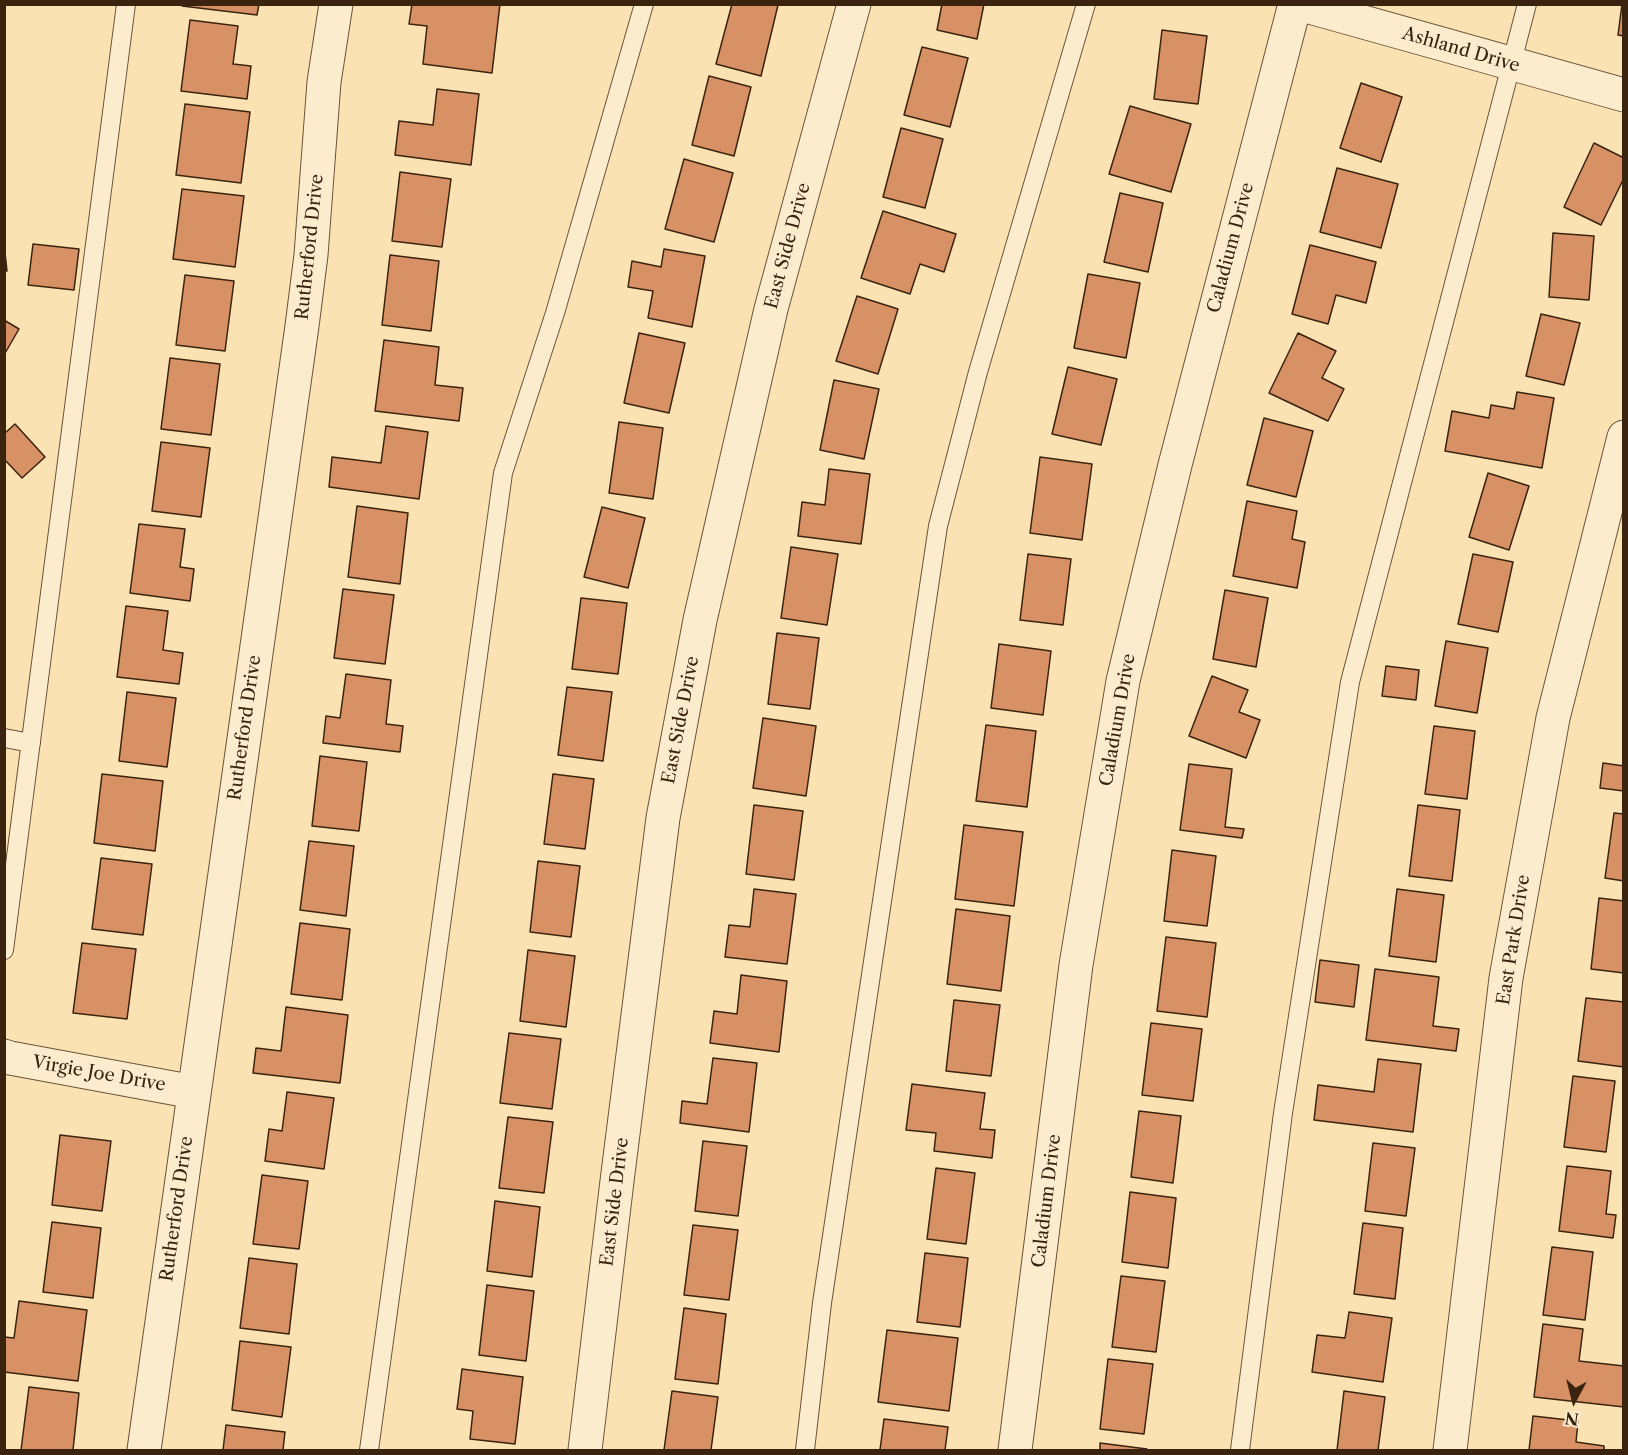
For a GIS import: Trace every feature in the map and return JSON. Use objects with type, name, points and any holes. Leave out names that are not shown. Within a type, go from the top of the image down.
[{"type":"street","name":"Rutherford Drive","points":[[144,1450],[302,326],[311,255],[324,82],[336,4]]},
{"type":"street","name":"East Side Drive","points":[[585,1450],[663,818],[700,620],[771,309],[854,4]]},
{"type":"street","name":"Caladium Drive","points":[[1015,1450],[1076,965],[1123,681],[1175,465],[1295,4]]},
{"type":"street","name":"Ashland Drive","points":[[1299,4],[1623,95]]},
{"type":"street","name":"East Park Drive","points":[[1450,1450],[1506,978],[1553,718],[1623,437]]},
{"type":"street","name":"Virgie Joe Drive","points":[[4,1056],[194,1092]]},
{"type":"lane","points":[[4,950],[126,4]]},
{"type":"lane","points":[[369,1450],[503,473],[555,313],[644,4]]},
{"type":"lane","points":[[805,1450],[822,1303],[938,526],[978,372],[1086,4]]},
{"type":"lane","points":[[1240,1450],[1283,1113],[1350,682],[1527,4]]},
{"type":"lane","points":[[4,738],[31,743]]},
{"type":"building","points":[[182,4],[259,4],[257,15],[182,6]]},
{"type":"building","points":[[412,4],[500,4],[492,73],[423,64],[427,26],[409,24]]},
{"type":"building","points":[[732,4],[778,5],[761,76],[716,64]]},
{"type":"building","points":[[942,4],[984,4],[977,39],[937,30]]},
{"type":"building","points":[[1622,4],[1624,4],[1624,36],[1618,35]]},
{"type":"building","points":[[190,20],[238,26],[233,64],[251,66],[247,99],[181,91]]},
{"type":"building","points":[[1162,30],[1207,36],[1198,104],[1154,99]]},
{"type":"building","points":[[922,47],[968,58],[950,127],[904,115]]},
{"type":"building","points":[[709,76],[751,87],[734,156],[692,145]]},
{"type":"building","points":[[1361,83],[1402,97],[1381,162],[1340,148]]},
{"type":"building","points":[[437,89],[479,94],[471,165],[395,155],[399,121],[433,125]]},
{"type":"building","points":[[185,104],[250,112],[241,183],[176,175]]},
{"type":"building","points":[[1130,106],[1191,124],[1171,192],[1109,174]]},
{"type":"building","points":[[901,128],[943,139],[925,208],[883,197]]},
{"type":"building","points":[[1594,143],[1624,158],[1624,178],[1601,225],[1564,207]]},
{"type":"building","points":[[684,159],[733,173],[714,242],[665,229]]},
{"type":"building","points":[[1337,168],[1398,184],[1381,248],[1320,232]]},
{"type":"building","points":[[400,172],[451,179],[442,247],[392,241]]},
{"type":"building","points":[[182,189],[244,196],[235,267],[173,259]]},
{"type":"building","points":[[1120,193],[1163,203],[1148,272],[1104,262]]},
{"type":"building","points":[[883,211],[956,234],[944,272],[920,264],[910,294],[861,278]]},
{"type":"building","points":[[1553,233],[1594,236],[1589,300],[1549,297]]},
{"type":"building","points":[[4,243],[7,271],[4,271]]},
{"type":"building","points":[[33,244],[79,249],[74,290],[28,285]]},
{"type":"building","points":[[1310,245],[1376,262],[1366,303],[1336,295],[1328,324],[1292,314]]},
{"type":"building","points":[[664,249],[705,256],[692,327],[648,318],[653,291],[628,287],[632,261],[661,267]]},
{"type":"building","points":[[390,255],[439,261],[431,331],[382,325]]},
{"type":"building","points":[[1088,274],[1140,283],[1126,358],[1074,348]]},
{"type":"building","points":[[185,275],[234,281],[225,351],[176,345]]},
{"type":"building","points":[[857,296],[898,309],[878,374],[836,361]]},
{"type":"building","points":[[1541,314],[1580,323],[1564,385],[1526,376]]},
{"type":"building","points":[[4,320],[19,329],[4,355]]},
{"type":"building","points":[[639,333],[685,343],[669,413],[624,403]]},
{"type":"building","points":[[1298,333],[1336,351],[1322,378],[1344,389],[1328,421],[1269,393]]},
{"type":"building","points":[[384,340],[439,347],[435,385],[463,388],[459,421],[375,411]]},
{"type":"building","points":[[170,358],[220,364],[211,435],[161,429]]},
{"type":"building","points":[[1068,367],[1117,379],[1101,445],[1052,434]]},
{"type":"building","points":[[834,380],[879,389],[864,459],[820,450]]},
{"type":"building","points":[[1517,392],[1554,398],[1542,468],[1445,451],[1452,411],[1489,418],[1491,405],[1514,409]]},
{"type":"building","points":[[1264,418],[1313,431],[1296,497],[1247,485]]},
{"type":"building","points":[[619,422],[663,428],[653,499],[609,493]]},
{"type":"building","points":[[15,424],[45,457],[22,478],[4,459],[4,434]]},
{"type":"building","points":[[386,426],[428,432],[419,499],[329,487],[332,457],[381,463]]},
{"type":"building","points":[[161,442],[210,448],[201,517],[152,511]]},
{"type":"building","points":[[1040,457],[1092,464],[1082,540],[1030,533]]},
{"type":"building","points":[[829,469],[870,474],[861,544],[798,536],[802,502],[825,505]]},
{"type":"building","points":[[1488,473],[1529,486],[1509,550],[1469,537]]},
{"type":"building","points":[[1247,501],[1297,511],[1292,539],[1305,542],[1297,588],[1233,576]]},
{"type":"building","points":[[357,506],[408,513],[400,584],[348,577]]},
{"type":"building","points":[[602,507],[645,518],[628,588],[584,577]]},
{"type":"building","points":[[139,524],[185,529],[180,567],[194,569],[190,601],[130,593]]},
{"type":"building","points":[[791,547],[838,554],[827,625],[781,618]]},
{"type":"building","points":[[1028,554],[1071,559],[1063,625],[1020,620]]},
{"type":"building","points":[[1473,554],[1513,562],[1498,632],[1458,624]]},
{"type":"building","points":[[343,589],[394,595],[385,664],[334,658]]},
{"type":"building","points":[[1225,590],[1268,598],[1256,667],[1213,659]]},
{"type":"building","points":[[581,598],[627,603],[618,674],[572,669]]},
{"type":"building","points":[[126,606],[168,611],[163,650],[183,653],[179,684],[117,677]]},
{"type":"building","points":[[777,633],[819,638],[810,709],[768,704]]},
{"type":"building","points":[[1446,641],[1488,648],[1477,713],[1435,706]]},
{"type":"building","points":[[999,644],[1051,651],[1043,715],[991,708]]},
{"type":"building","points":[[1386,666],[1419,670],[1416,700],[1382,696]]},
{"type":"building","points":[[346,674],[391,680],[386,724],[403,726],[400,752],[323,743],[326,716],[340,718]]},
{"type":"building","points":[[1212,676],[1248,690],[1239,712],[1260,720],[1246,758],[1189,736]]},
{"type":"building","points":[[567,687],[612,692],[603,761],[558,755]]},
{"type":"building","points":[[127,692],[176,698],[167,767],[119,761]]},
{"type":"building","points":[[763,718],[816,726],[806,796],[753,788]]},
{"type":"building","points":[[986,725],[1036,731],[1027,807],[976,801]]},
{"type":"building","points":[[1434,726],[1475,731],[1467,799],[1425,794]]},
{"type":"building","points":[[320,756],[367,762],[359,831],[312,826]]},
{"type":"building","points":[[1603,763],[1624,766],[1624,791],[1600,788]]},
{"type":"building","points":[[1189,764],[1232,769],[1225,827],[1244,829],[1242,838],[1180,830]]},
{"type":"building","points":[[102,774],[163,781],[155,851],[94,843]]},
{"type":"building","points":[[553,774],[594,779],[585,849],[544,844]]},
{"type":"building","points":[[754,805],[803,811],[794,880],[746,874]]},
{"type":"building","points":[[1418,805],[1460,810],[1452,881],[1409,876]]},
{"type":"building","points":[[1614,813],[1624,814],[1624,881],[1605,878]]},
{"type":"building","points":[[964,825],[1023,832],[1014,906],[955,899]]},
{"type":"building","points":[[309,841],[354,846],[346,916],[300,910]]},
{"type":"building","points":[[1172,850],[1216,856],[1207,926],[1164,921]]},
{"type":"building","points":[[101,858],[152,864],[143,935],[92,929]]},
{"type":"building","points":[[538,861],[580,866],[571,937],[530,932]]},
{"type":"building","points":[[754,889],[796,894],[787,964],[725,957],[729,925],[750,927]]},
{"type":"building","points":[[1397,889],[1444,895],[1436,962],[1389,956]]},
{"type":"building","points":[[1599,898],[1624,901],[1624,973],[1591,969]]},
{"type":"building","points":[[956,909],[1010,916],[1001,991],[947,984]]},
{"type":"building","points":[[300,923],[350,929],[342,1000],[291,994]]},
{"type":"building","points":[[1166,937],[1216,943],[1207,1017],[1157,1011]]},
{"type":"building","points":[[82,943],[136,949],[127,1019],[73,1013]]},
{"type":"building","points":[[528,950],[575,956],[566,1027],[520,1021]]},
{"type":"building","points":[[1320,960],[1359,965],[1354,1007],[1315,1002]]},
{"type":"building","points":[[1375,969],[1439,977],[1433,1026],[1459,1029],[1456,1051],[1366,1040]]},
{"type":"building","points":[[741,975],[787,981],[779,1052],[710,1043],[714,1011],[737,1014]]},
{"type":"building","points":[[1586,998],[1624,1002],[1624,1067],[1578,1061]]},
{"type":"building","points":[[954,1000],[1000,1005],[991,1076],[946,1071]]},
{"type":"building","points":[[286,1007],[348,1015],[340,1083],[253,1073],[256,1048],[281,1051]]},
{"type":"building","points":[[1151,1023],[1202,1029],[1193,1101],[1142,1095]]},
{"type":"building","points":[[509,1033],[561,1039],[552,1109],[500,1103]]},
{"type":"building","points":[[713,1058],[757,1063],[749,1132],[680,1123],[682,1101],[707,1104]]},
{"type":"building","points":[[1378,1059],[1421,1064],[1413,1132],[1314,1120],[1318,1085],[1374,1092]]},
{"type":"building","points":[[1573,1076],[1615,1081],[1606,1152],[1564,1147]]},
{"type":"building","points":[[912,1084],[985,1093],[980,1129],[995,1130],[992,1158],[934,1151],[936,1133],[906,1130]]},
{"type":"building","points":[[287,1092],[334,1098],[324,1169],[265,1161],[269,1129],[282,1131]]},
{"type":"building","points":[[1139,1111],[1181,1116],[1173,1183],[1131,1177]]},
{"type":"building","points":[[508,1117],[553,1122],[544,1193],[499,1188]]},
{"type":"building","points":[[60,1135],[111,1141],[102,1211],[52,1205]]},
{"type":"building","points":[[703,1141],[747,1146],[738,1216],[695,1211]]},
{"type":"building","points":[[1373,1143],[1415,1148],[1406,1216],[1365,1211]]},
{"type":"building","points":[[1567,1166],[1611,1171],[1606,1214],[1616,1215],[1613,1238],[1559,1231]]},
{"type":"building","points":[[936,1168],[975,1173],[966,1244],[927,1239]]},
{"type":"building","points":[[262,1175],[308,1181],[299,1249],[253,1244]]},
{"type":"building","points":[[1130,1192],[1176,1198],[1168,1268],[1122,1262]]},
{"type":"building","points":[[495,1201],[540,1207],[532,1277],[487,1271]]},
{"type":"building","points":[[52,1222],[101,1228],[93,1298],[43,1292]]},
{"type":"building","points":[[1363,1223],[1403,1228],[1395,1299],[1354,1294]]},
{"type":"building","points":[[693,1225],[738,1230],[729,1300],[684,1295]]},
{"type":"building","points":[[1552,1247],[1593,1252],[1585,1320],[1543,1315]]},
{"type":"building","points":[[925,1253],[968,1258],[960,1327],[917,1322]]},
{"type":"building","points":[[249,1258],[297,1264],[289,1334],[240,1328]]},
{"type":"building","points":[[1121,1276],[1165,1281],[1156,1352],[1112,1347]]},
{"type":"building","points":[[487,1285],[534,1291],[526,1361],[479,1355]]},
{"type":"building","points":[[19,1301],[87,1310],[78,1381],[4,1372],[4,1337],[14,1338]]},
{"type":"building","points":[[684,1308],[726,1314],[718,1384],[675,1379]]},
{"type":"building","points":[[1349,1312],[1392,1318],[1383,1382],[1312,1372],[1317,1335],[1345,1338]]},
{"type":"building","points":[[1543,1324],[1583,1329],[1579,1361],[1624,1366],[1624,1407],[1534,1397]]},
{"type":"building","points":[[887,1330],[958,1338],[949,1411],[878,1402]]},
{"type":"building","points":[[240,1341],[291,1347],[282,1417],[232,1410]]},
{"type":"building","points":[[1108,1359],[1153,1364],[1144,1434],[1100,1429]]},
{"type":"building","points":[[462,1369],[523,1377],[515,1444],[470,1439],[473,1411],[457,1409]]},
{"type":"building","points":[[29,1387],[79,1393],[73,1450],[21,1450]]},
{"type":"building","points":[[672,1391],[718,1397],[711,1450],[664,1450]]},
{"type":"building","points":[[1344,1391],[1385,1397],[1378,1450],[1337,1450]]},
{"type":"building","points":[[1533,1416],[1578,1421],[1576,1442],[1604,1446],[1604,1450],[1529,1450]]},
{"type":"building","points":[[884,1419],[948,1427],[945,1450],[880,1450]]},
{"type":"building","points":[[226,1425],[285,1432],[283,1450],[223,1450]]},
{"type":"building","points":[[1100,1443],[1147,1449],[1147,1450],[1100,1450]]}]
